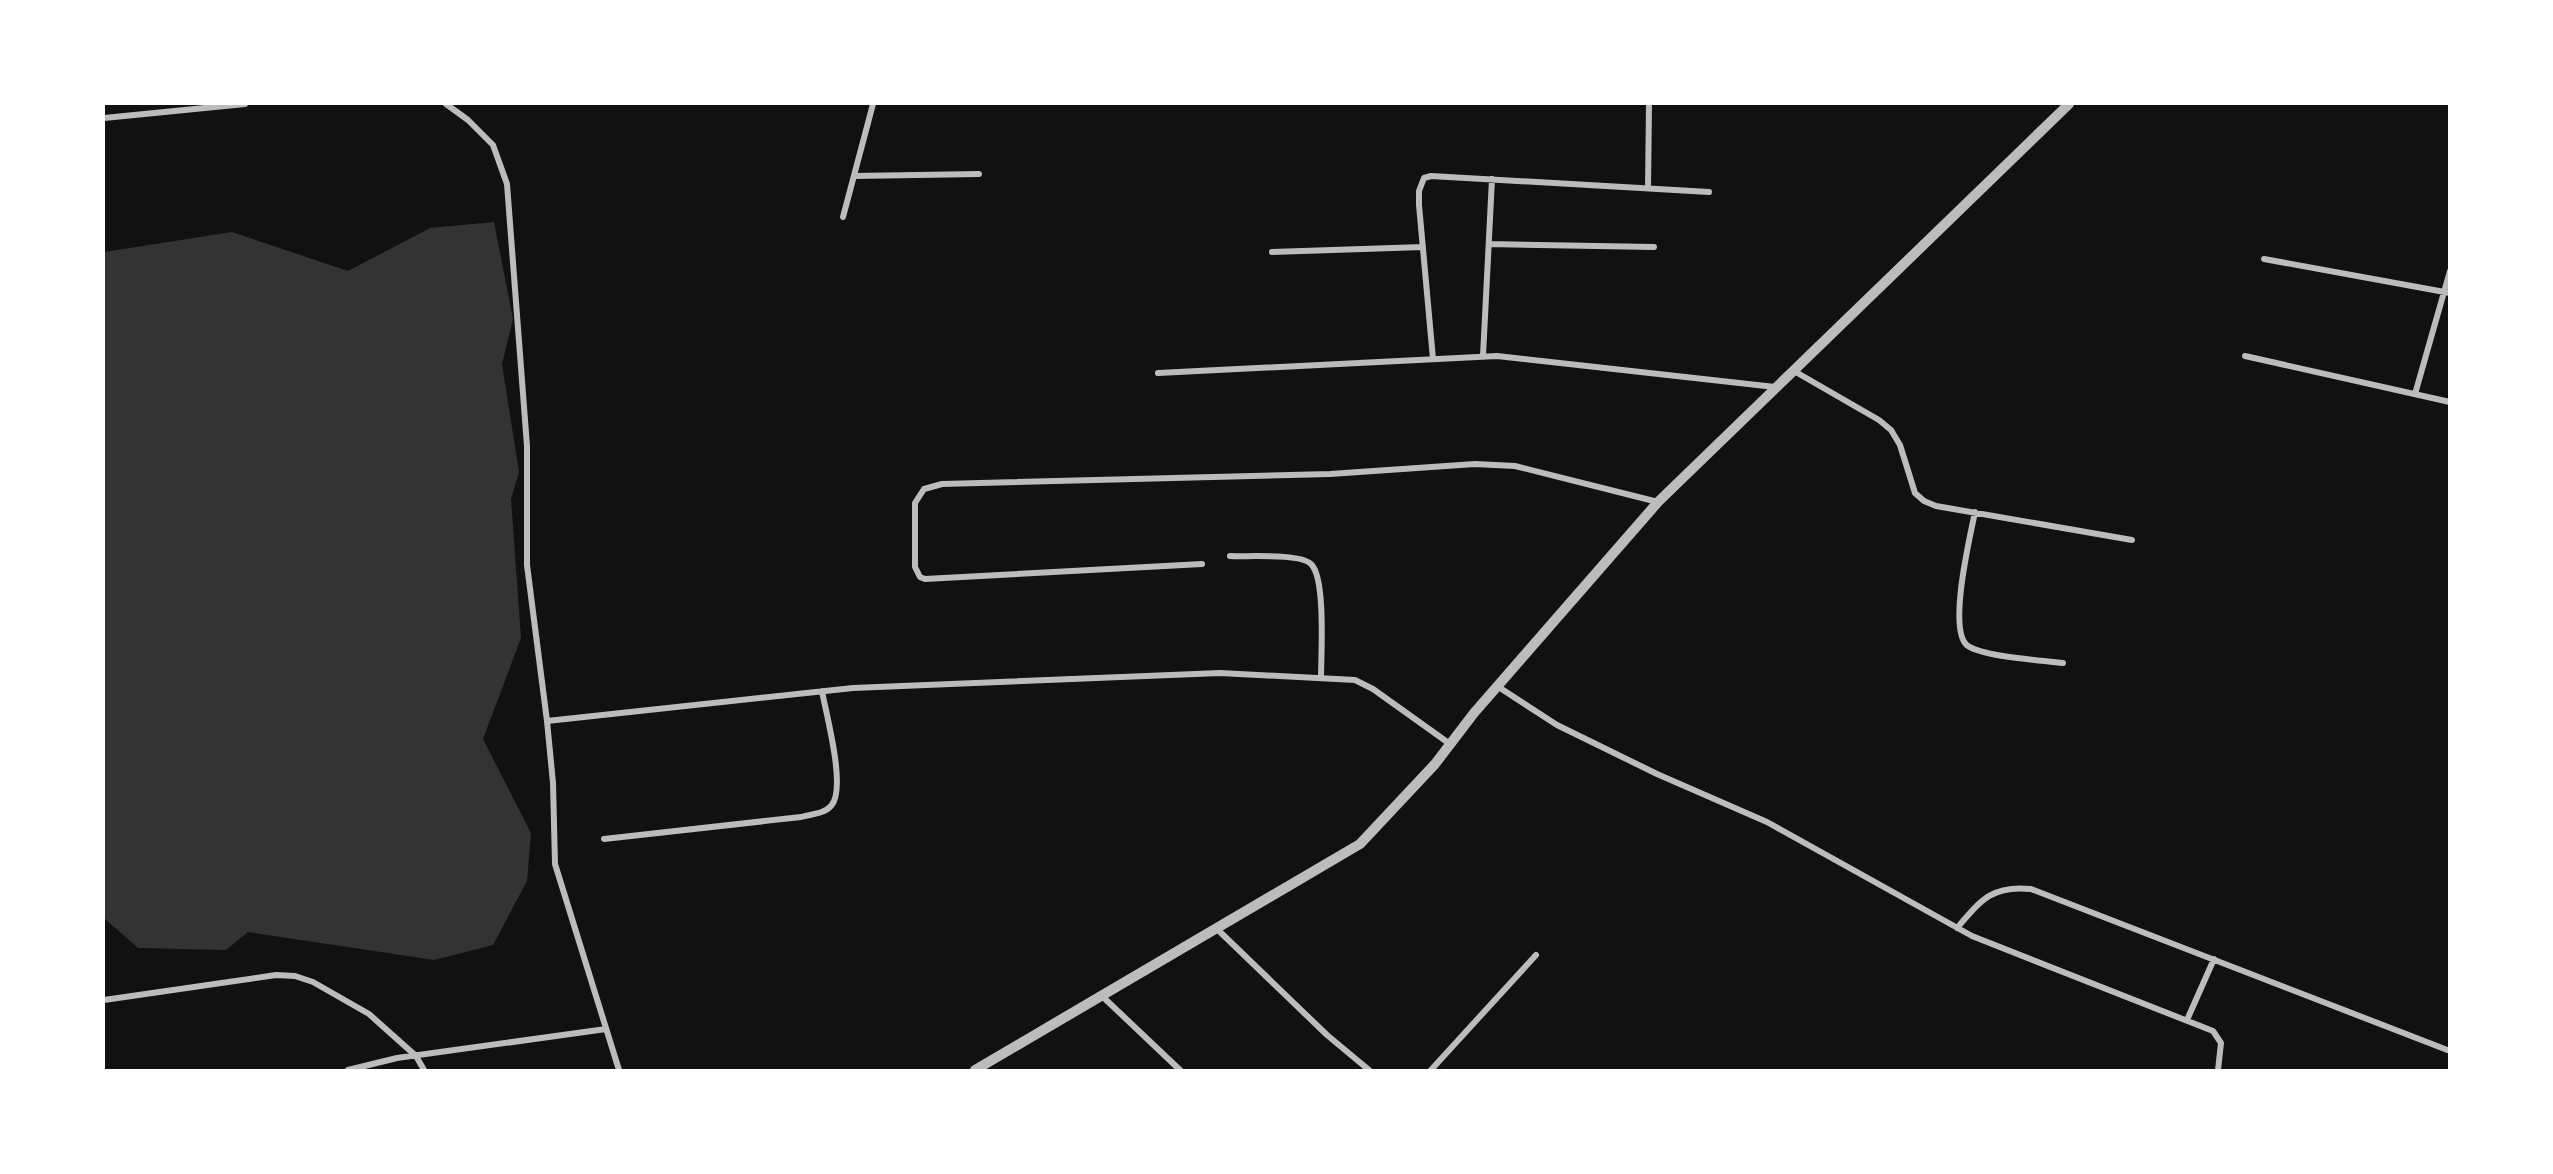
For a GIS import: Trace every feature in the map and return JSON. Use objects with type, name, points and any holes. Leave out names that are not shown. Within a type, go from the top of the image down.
[{"type":"street","points":[[104,118],[245,104]]},
{"type":"street","points":[[446,104],[468,120],[493,145],[507,184],[527,446],[527,565],[553,783],[555,864],[619,1071]]},
{"type":"street","points":[[843,218],[873,104]]},
{"type":"street","points":[[1648,188],[1649,104]]},
{"type":"street","points":[[975,1071],[1360,844],[1435,764],[1497,687],[1658,502],[2069,104]]},
{"type":"street","points":[[854,176],[979,174]]},
{"type":"street","points":[[1433,359],[1419,191],[1424,178],[1431,176],[1709,192]]},
{"type":"street","points":[[1483,356],[1492,179]]},
{"type":"street","points":[[1489,244],[1654,247]]},
{"type":"street","points":[[1272,252],[1423,247]]},
{"type":"street","points":[[2264,259],[2446,293]]},
{"type":"street","points":[[2415,394],[2446,293],[2450,271]]},
{"type":"street","points":[[1158,373],[1483,356],[1556,361],[1776,387]]},
{"type":"street","points":[[2245,356],[2450,402]]},
{"type":"street","points":[[1794,371],[1879,420],[1891,430],[1906,459],[1915,493],[1924,501],[2132,540]]},
{"type":"street","points":[[1202,564],[925,579],[920,577],[915,567],[915,503],[924,489],[942,484],[1330,474],[1476,464],[1515,466],[1658,502]]},
{"type":"street","points":[[1974,512],[1958,609],[1961,639],[1968,646],[1982,651],[2063,663]]},
{"type":"street","points":[[1230,556],[1300,558],[1312,564],[1318,577],[1320,597],[1321,678]]},
{"type":"street","points":[[547,721],[853,688],[1220,673],[1355,680],[1373,689],[1450,744]]},
{"type":"street","points":[[1497,687],[1557,726],[1657,774],[1767,822],[1972,936],[2213,1031],[2221,1042],[2218,1071]]},
{"type":"street","points":[[604,839],[801,817],[823,812],[831,806],[837,796],[838,780],[822,691]]},
{"type":"street","points":[[1957,927],[1979,903],[1996,890],[2011,887],[2031,889],[2450,1051]]},
{"type":"street","points":[[1217,929],[1327,1035],[1369,1071]]},
{"type":"street","points":[[1431,1071],[1536,955]]},
{"type":"street","points":[[2187,1020],[2214,959]]},
{"type":"street","points":[[104,1000],[276,975],[295,976],[313,982],[369,1014],[416,1056],[424,1071]]},
{"type":"street","points":[[1103,997],[1180,1071]]},
{"type":"street","points":[[348,1071],[416,1056],[606,1029]]},
{"type":"shaded area","points":[[494,222],[513,319],[502,364],[519,472],[511,499],[521,638],[483,739],[531,833],[527,881],[493,945],[434,960],[248,932],[226,950],[138,948],[104,918],[104,252],[232,232],[348,271],[430,228]]}]
